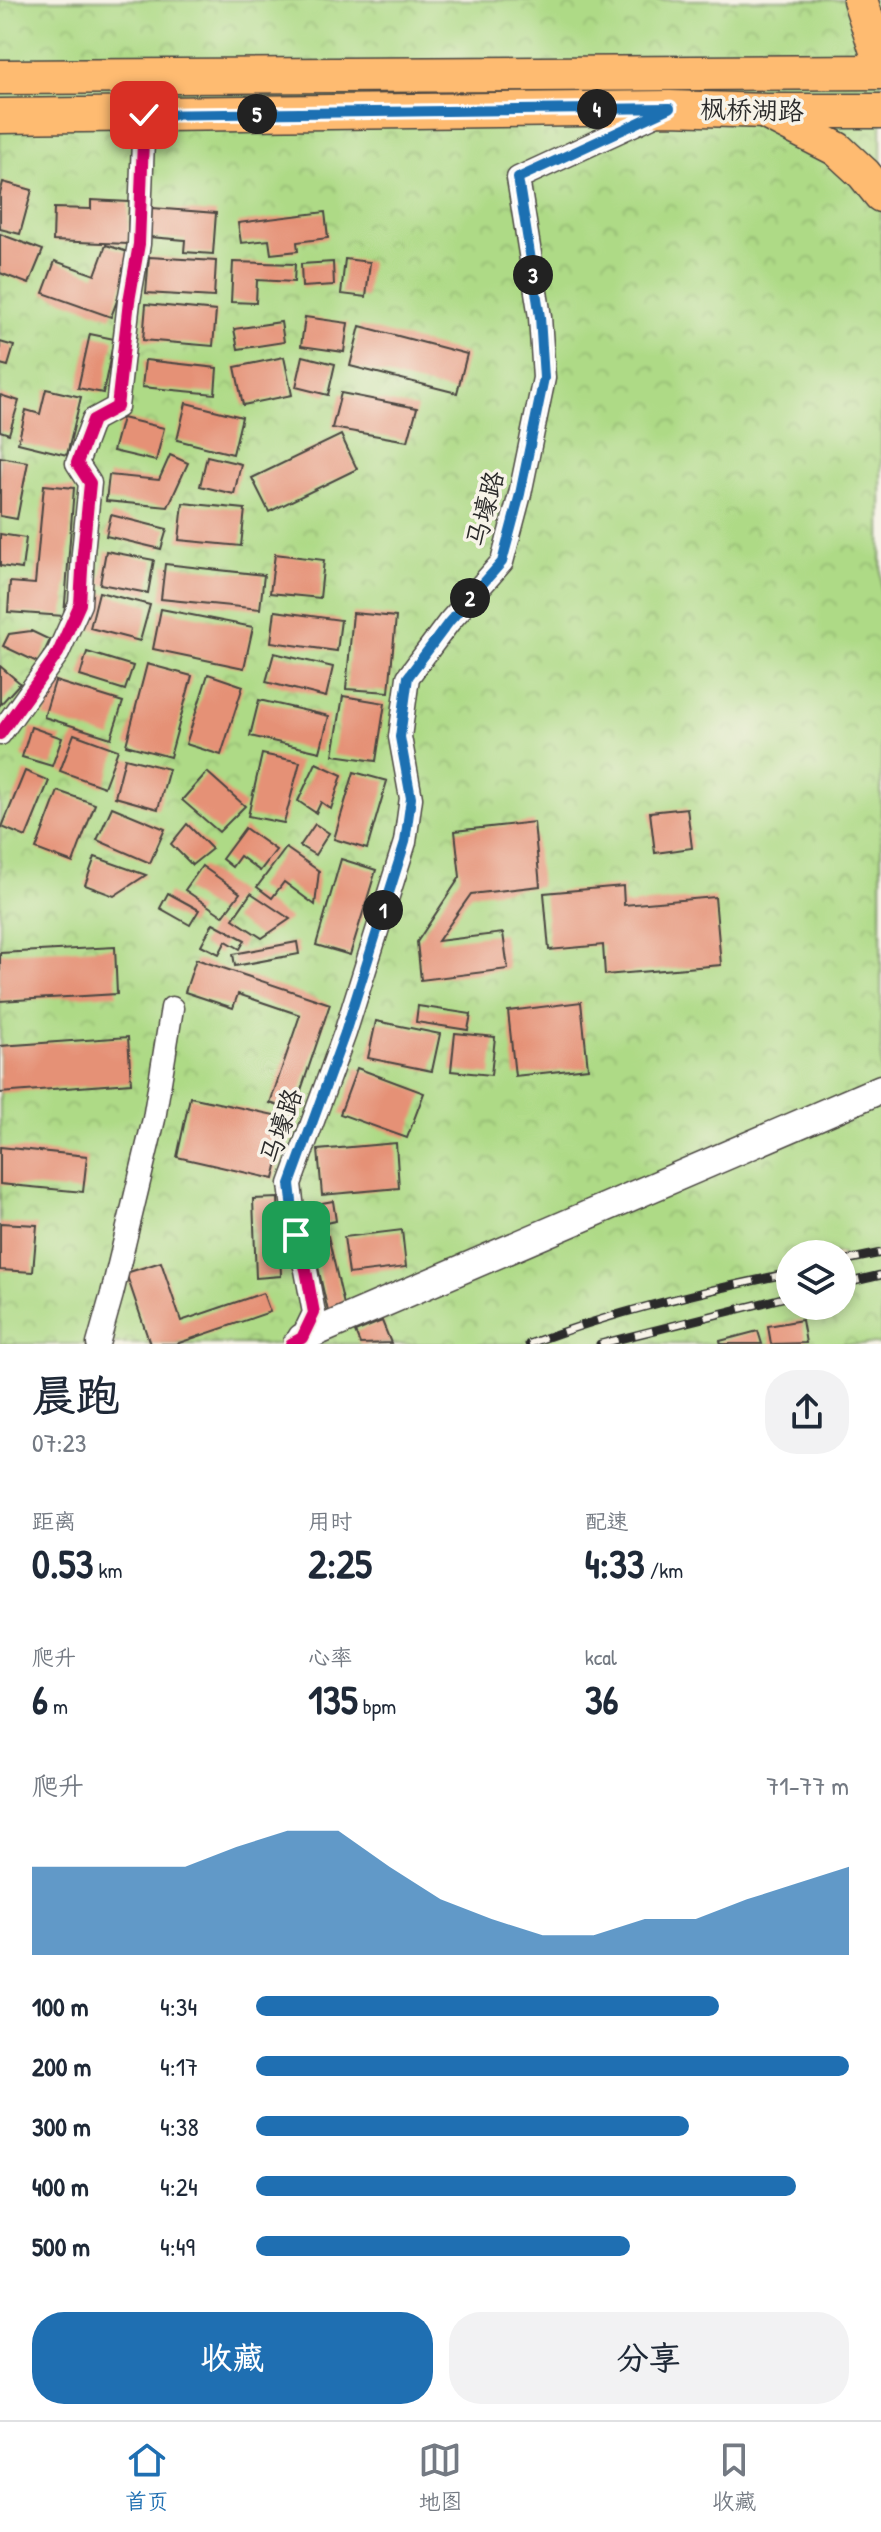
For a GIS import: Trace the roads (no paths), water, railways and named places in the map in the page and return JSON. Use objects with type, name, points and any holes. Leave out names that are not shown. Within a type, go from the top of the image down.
[{"type":"main road","points":[[860,0],[881,63]]},
{"type":"main road","name":"枫桥湖路","points":[[0,77],[881,72]]},
{"type":"main road","name":"枫桥湖路","points":[[0,116],[670,108],[881,111]]},
{"type":"main road","points":[[766,111],[837,149],[881,195]]},
{"type":"street","name":"马壕路","points":[[296,1341],[314,1313],[296,1235],[290,1184],[345,1033],[405,842],[411,798],[400,737],[408,677],[449,622],[502,562],[520,494],[544,378],[540,317],[518,178],[670,108]]},
{"type":"street","points":[[0,734],[58,653],[80,604],[90,483],[77,463],[93,420],[117,407],[139,244],[144,115]]},
{"type":"street","points":[[98,1344],[154,1119],[172,1008]]},
{"type":"street","points":[[296,1341],[881,1089]]},
{"type":"railway","points":[[856,1258],[881,1253]]},
{"type":"railway","points":[[856,1281],[881,1275]]},
{"type":"railway","points":[[529,1344],[658,1303],[776,1276]]},
{"type":"railway","points":[[600,1344],[776,1300]]}]
